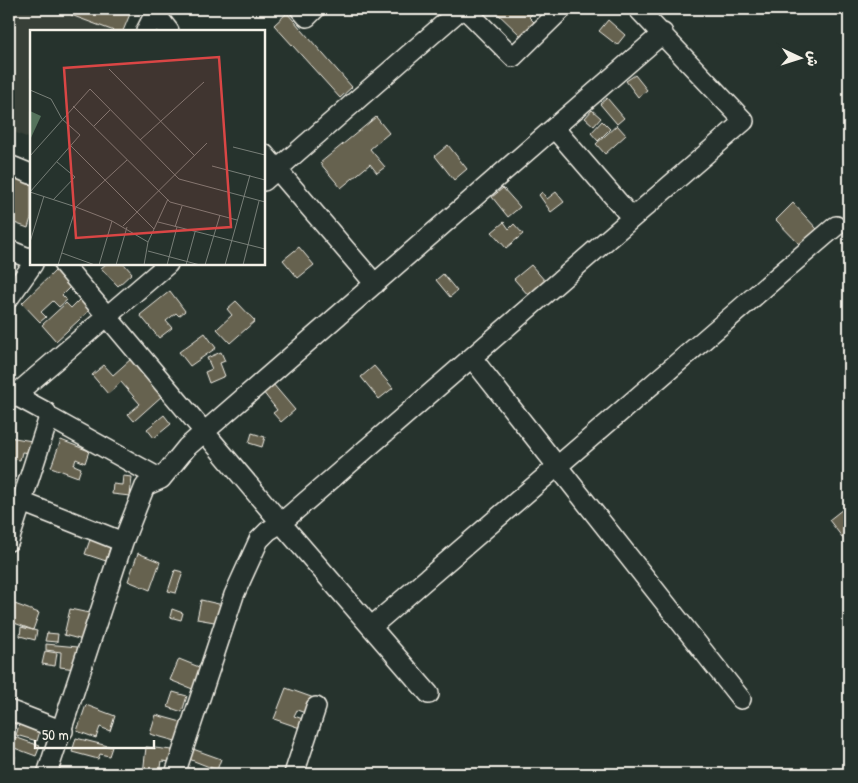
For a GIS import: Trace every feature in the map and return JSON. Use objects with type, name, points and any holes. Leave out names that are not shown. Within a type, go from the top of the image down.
[{"type":"street","points":[[300,9],[307,17],[315,9]]},
{"type":"street","points":[[270,176],[463,9],[513,57],[562,9]]},
{"type":"street","points":[[175,774],[234,596],[259,540],[472,358],[744,121],[663,33],[638,9]]},
{"type":"street","points":[[146,30],[151,10]]},
{"type":"street","points":[[151,10],[168,30]]},
{"type":"street","points":[[47,774],[63,730],[123,542],[145,486],[161,479],[187,447],[663,33]]},
{"type":"street","points":[[554,128],[632,218]]},
{"type":"street","points":[[265,158],[270,176],[375,284]]},
{"type":"street","points":[[9,165],[30,174]]},
{"type":"street","points":[[371,627],[836,226]]},
{"type":"street","points":[[9,250],[30,259]]},
{"type":"street","points":[[9,298],[32,265]]},
{"type":"street","points":[[64,265],[280,523],[429,694]]},
{"type":"street","points":[[161,479],[12,394],[107,317],[167,265]]},
{"type":"street","points":[[472,358],[741,699]]},
{"type":"street","points":[[9,541],[16,508],[49,416]]},
{"type":"street","points":[[16,508],[123,542]]},
{"type":"street","points":[[294,774],[316,707]]},
{"type":"street","points":[[9,710],[63,730]]},
{"type":"shaded area","points":[[9,9],[104,9],[116,14],[109,30],[30,30],[30,139],[9,130]]},
{"type":"building","points":[[73,9],[116,9],[130,14],[123,30],[111,30],[71,15]]},
{"type":"building","points":[[493,9],[535,9],[529,17],[535,23],[521,36]]},
{"type":"building","points":[[287,13],[352,87],[340,98],[274,25]]},
{"type":"building","points":[[608,20],[625,35],[617,45],[599,31]]},
{"type":"building","points":[[635,75],[647,90],[638,97],[626,81]]},
{"type":"building","points":[[607,98],[624,118],[617,124],[600,104]]},
{"type":"building","points":[[592,110],[601,118],[594,126],[585,118]]},
{"type":"building","points":[[376,117],[389,133],[370,149],[385,167],[377,173],[370,164],[341,188],[320,163]]},
{"type":"building","points":[[602,121],[610,129],[598,141],[591,133]]},
{"type":"building","points":[[617,125],[626,135],[605,154],[596,144]]},
{"type":"building","points":[[448,145],[467,169],[454,180],[435,156]]},
{"type":"building","points":[[15,178],[30,184],[30,221],[28,228],[9,221],[9,184],[12,185]]},
{"type":"building","points":[[503,188],[520,207],[508,217],[492,197]]},
{"type":"building","points":[[542,192],[547,199],[556,192],[564,202],[551,212],[539,195]]},
{"type":"building","points":[[793,203],[817,229],[800,245],[776,220]]},
{"type":"building","points":[[504,222],[509,229],[514,224],[523,234],[506,248],[492,232]]},
{"type":"building","points":[[299,247],[314,265],[298,278],[283,260]]},
{"type":"building","points":[[105,265],[125,265],[132,273],[118,286],[101,268]]},
{"type":"building","points":[[531,265],[546,282],[529,296],[514,279]]},
{"type":"building","points":[[55,271],[70,287],[62,295],[67,300],[59,307],[53,301],[41,312],[46,317],[40,322],[22,303]]},
{"type":"building","points":[[443,274],[457,291],[450,297],[436,280]]},
{"type":"building","points":[[170,291],[185,311],[179,316],[176,313],[166,321],[172,328],[159,338],[140,315]]},
{"type":"building","points":[[80,299],[90,310],[56,341],[42,325],[66,303],[71,308]]},
{"type":"building","points":[[236,301],[255,321],[230,343],[217,329],[232,315],[227,309]]},
{"type":"building","points":[[205,333],[216,348],[190,366],[179,352]]},
{"type":"building","points":[[221,352],[225,361],[220,363],[225,376],[209,383],[205,372],[212,369],[207,358]]},
{"type":"building","points":[[131,359],[163,395],[134,421],[128,414],[140,404],[121,382],[108,394],[92,375],[104,365],[113,375]]},
{"type":"building","points":[[374,366],[393,388],[379,399],[361,377]]},
{"type":"building","points":[[273,384],[295,410],[281,422],[273,413],[277,410],[263,392]]},
{"type":"building","points":[[164,415],[171,424],[154,438],[147,429]]},
{"type":"building","points":[[252,433],[265,437],[262,447],[249,443]]},
{"type":"building","points":[[9,437],[32,441],[30,453],[22,452],[20,460],[9,458]]},
{"type":"building","points":[[61,440],[89,451],[85,463],[76,459],[74,465],[81,468],[78,477],[51,467]]},
{"type":"building","points":[[123,476],[132,477],[130,496],[112,494],[113,484],[122,485]]},
{"type":"building","points":[[848,505],[849,507],[849,546],[829,520]]},
{"type":"building","points":[[92,534],[112,541],[106,561],[85,554]]},
{"type":"building","points":[[138,553],[160,562],[150,590],[128,581]]},
{"type":"building","points":[[175,570],[183,572],[176,593],[168,591]]},
{"type":"building","points":[[201,600],[223,605],[220,623],[197,619]]},
{"type":"building","points":[[12,603],[39,613],[33,630],[9,621],[9,611]]},
{"type":"building","points":[[70,609],[89,613],[83,640],[64,635]]},
{"type":"building","points":[[172,609],[183,613],[181,620],[170,617]]},
{"type":"building","points":[[21,627],[37,631],[35,640],[20,636]]},
{"type":"building","points":[[47,633],[58,634],[57,642],[45,641]]},
{"type":"building","points":[[46,644],[78,647],[75,669],[60,667],[61,652],[46,650]]},
{"type":"building","points":[[45,651],[57,653],[55,666],[42,664]]},
{"type":"building","points":[[179,659],[204,669],[195,690],[170,680]]},
{"type":"building","points":[[286,688],[314,698],[308,714],[297,710],[294,716],[306,720],[303,729],[274,719]]},
{"type":"building","points":[[173,692],[187,696],[182,712],[168,707]]},
{"type":"building","points":[[86,705],[115,716],[110,731],[100,727],[96,738],[77,731]]},
{"type":"building","points":[[156,715],[185,723],[179,742],[150,734]]},
{"type":"building","points":[[21,718],[42,724],[37,741],[16,735]]},
{"type":"building","points":[[12,736],[40,746],[36,756],[9,746]]},
{"type":"building","points":[[76,738],[112,747],[109,756],[100,754],[98,759],[72,752]]},
{"type":"building","points":[[146,747],[172,750],[170,762],[162,761],[160,774],[143,774]]},
{"type":"building","points":[[193,749],[221,759],[217,770],[189,759]]},
{"type":"building","points":[[9,755],[15,756],[14,767],[9,767]]},
{"type":"building","points":[[306,769],[321,774],[304,774]]}]
